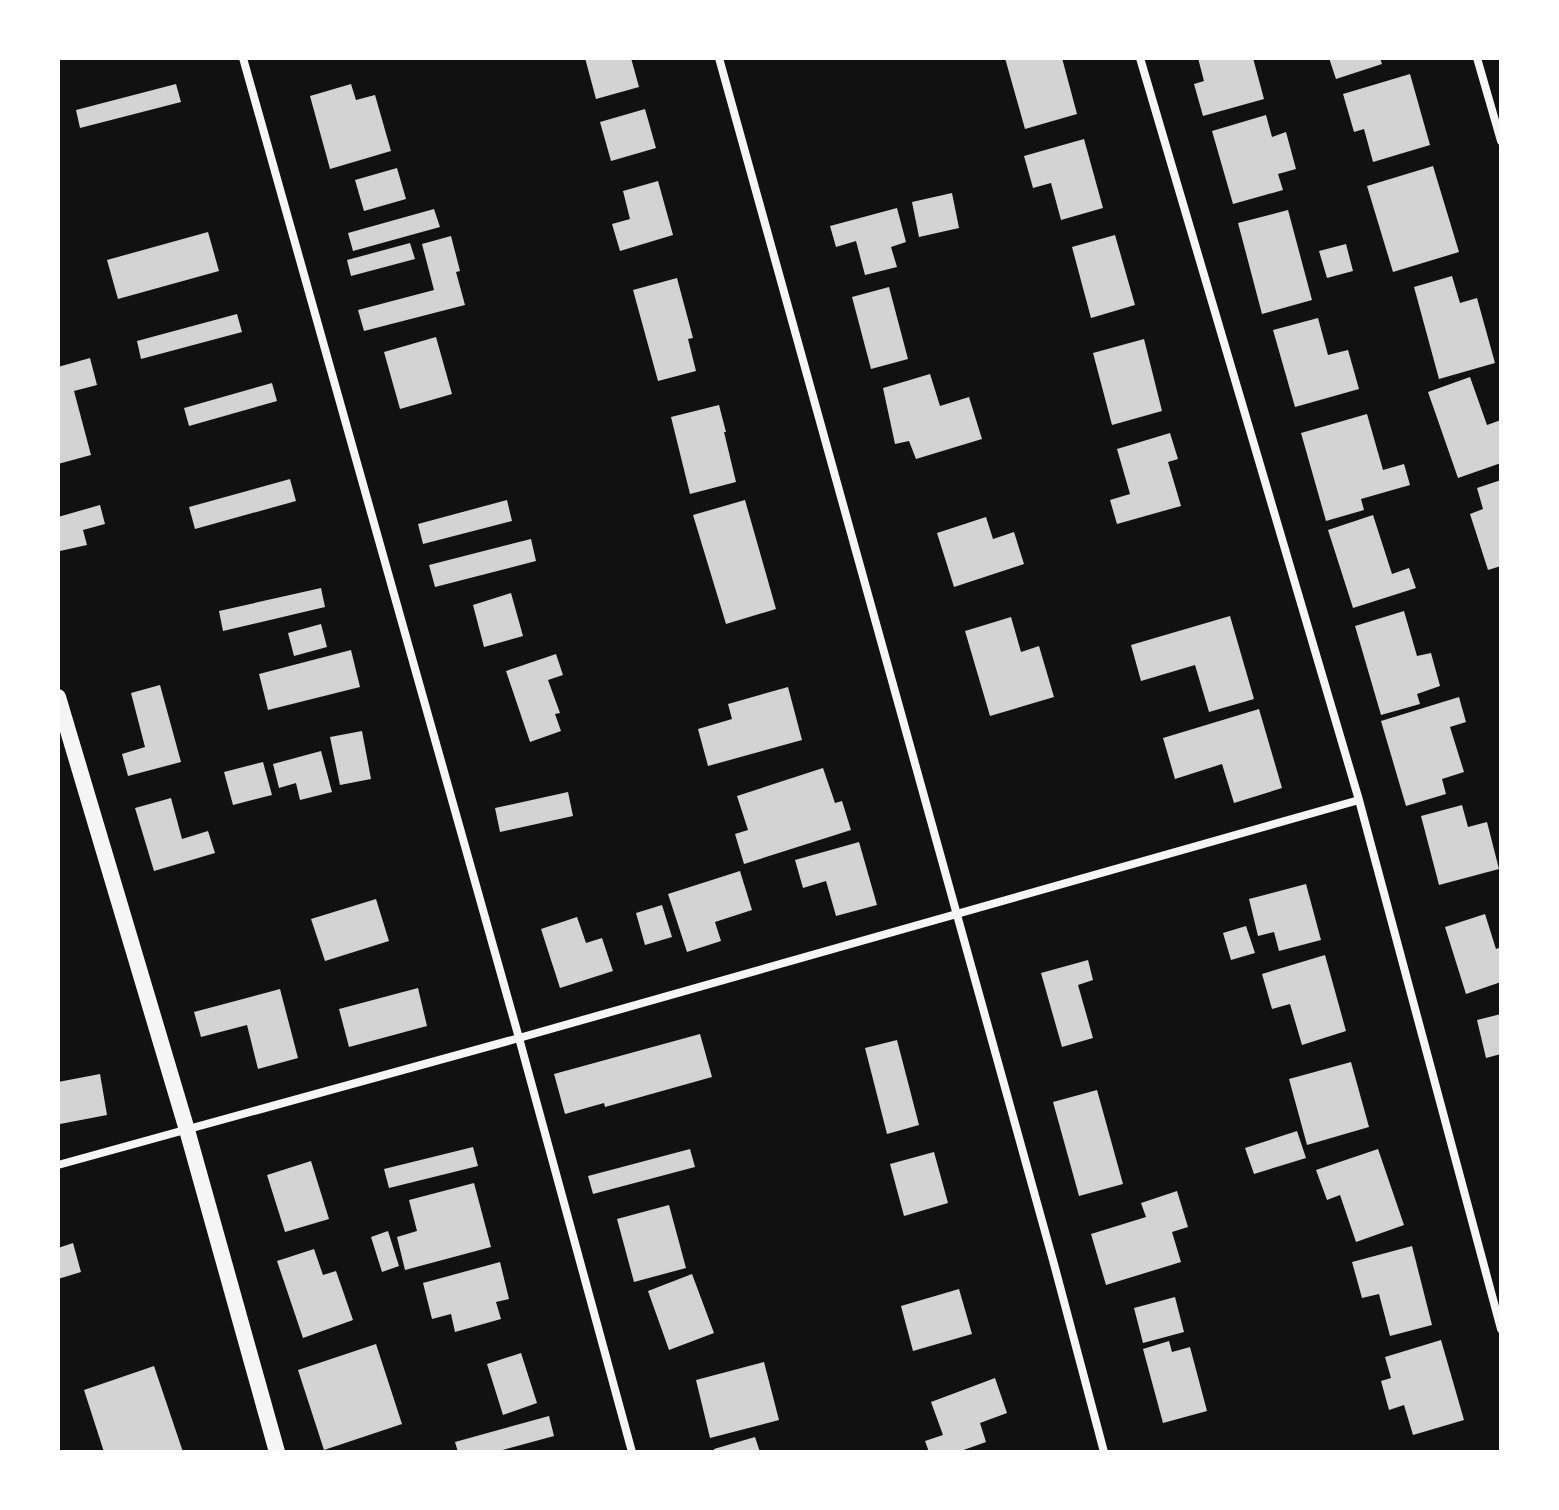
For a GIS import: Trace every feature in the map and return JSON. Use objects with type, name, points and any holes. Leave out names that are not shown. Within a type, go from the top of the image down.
[{"type":"main road","points":[[58,697],[187,1130],[277,1452]]},
{"type":"street","points":[[243,58],[519,1038],[632,1452]]},
{"type":"street","points":[[719,58],[1104,1452]]},
{"type":"street","points":[[1140,58],[1359,800],[1501,1329]]},
{"type":"street","points":[[1477,58],[1501,141]]},
{"type":"street","points":[[58,1165],[1359,800]]},
{"type":"building","points":[[585,58],[631,58],[639,87],[596,99]]},
{"type":"building","points":[[1005,58],[1062,58],[1077,114],[1025,129]]},
{"type":"building","points":[[1198,58],[1253,58],[1264,99],[1203,116],[1194,84],[1204,81]]},
{"type":"building","points":[[1329,58],[1380,58],[1382,64],[1336,79]]},
{"type":"building","points":[[1410,74],[1430,145],[1373,162],[1364,129],[1354,132],[1343,94]]},
{"type":"building","points":[[176,84],[181,102],[80,128],[76,110]]},
{"type":"building","points":[[351,84],[356,100],[375,95],[391,151],[330,169],[310,96]]},
{"type":"building","points":[[645,109],[656,148],[611,161],[600,122]]},
{"type":"building","points":[[1266,115],[1272,137],[1286,132],[1296,169],[1278,174],[1283,190],[1233,204],[1212,131]]},
{"type":"building","points":[[1084,139],[1103,208],[1061,220],[1051,183],[1033,188],[1024,156]]},
{"type":"building","points":[[1433,166],[1459,252],[1393,272],[1367,186]]},
{"type":"building","points":[[397,168],[406,199],[364,211],[355,180]]},
{"type":"building","points":[[658,181],[673,235],[620,251],[612,224],[630,219],[623,191]]},
{"type":"building","points":[[952,193],[959,228],[919,237],[912,202]]},
{"type":"building","points":[[897,208],[906,242],[891,247],[897,267],[865,275],[856,241],[836,247],[830,226]]},
{"type":"building","points":[[434,209],[440,227],[353,251],[348,233]]},
{"type":"building","points":[[1288,210],[1312,300],[1262,314],[1238,223]]},
{"type":"building","points":[[208,232],[219,271],[118,299],[107,260]]},
{"type":"building","points":[[1115,235],[1135,305],[1091,318],[1072,247]]},
{"type":"building","points":[[451,236],[465,305],[364,331],[358,310],[434,290],[422,244]]},
{"type":"building","points":[[410,243],[415,259],[351,276],[347,260]]},
{"type":"building","points":[[1346,244],[1353,271],[1327,278],[1319,251]]},
{"type":"building","points":[[1452,276],[1460,303],[1477,298],[1495,363],[1439,379],[1414,287]]},
{"type":"building","points":[[677,278],[693,338],[688,339],[696,371],[658,381],[633,290]]},
{"type":"building","points":[[889,287],[908,359],[871,369],[852,297]]},
{"type":"building","points":[[237,314],[242,332],[141,359],[137,341]]},
{"type":"building","points":[[1318,318],[1328,355],[1348,350],[1359,389],[1295,407],[1273,330]]},
{"type":"building","points":[[436,337],[452,394],[400,409],[384,352]]},
{"type":"building","points":[[1144,339],[1162,411],[1112,425],[1093,353]]},
{"type":"building","points":[[90,358],[97,385],[74,391],[91,455],[58,464],[58,367]]},
{"type":"building","points":[[930,374],[940,406],[969,397],[982,439],[916,459],[909,441],[895,444],[883,388]]},
{"type":"building","points":[[1470,377],[1487,425],[1501,420],[1501,463],[1458,478],[1428,392]]},
{"type":"building","points":[[272,383],[277,401],[189,426],[184,408]]},
{"type":"building","points":[[719,405],[736,482],[690,494],[671,417]]},
{"type":"building","points":[[1367,414],[1383,470],[1404,464],[1410,485],[1361,499],[1364,510],[1326,521],[1301,433]]},
{"type":"building","points":[[1170,433],[1178,459],[1168,462],[1181,506],[1117,524],[1110,500],[1130,494],[1117,449]]},
{"type":"building","points":[[290,479],[296,501],[195,529],[189,507]]},
{"type":"building","points":[[1501,480],[1501,566],[1488,570],[1470,514],[1483,509],[1477,488]]},
{"type":"building","points":[[507,500],[512,521],[423,544],[418,524]]},
{"type":"building","points":[[745,500],[776,609],[726,624],[693,515]]},
{"type":"building","points":[[100,505],[105,524],[83,530],[87,545],[60,551],[58,517]]},
{"type":"building","points":[[1373,515],[1392,574],[1409,568],[1416,588],[1353,608],[1328,530]]},
{"type":"building","points":[[986,517],[993,539],[1014,532],[1024,564],[954,587],[937,533]]},
{"type":"building","points":[[531,539],[536,561],[435,587],[429,565]]},
{"type":"building","points":[[321,588],[325,607],[223,631],[219,611]]},
{"type":"building","points":[[511,593],[523,636],[484,647],[473,605]]},
{"type":"building","points":[[1404,611],[1417,656],[1431,653],[1440,686],[1417,694],[1420,704],[1381,715],[1355,626]]},
{"type":"building","points":[[1230,616],[1254,699],[1209,712],[1195,665],[1141,681],[1131,645]]},
{"type":"building","points":[[1011,617],[1021,652],[1039,646],[1054,697],[990,716],[965,631]]},
{"type":"building","points":[[321,624],[327,647],[294,656],[288,633]]},
{"type":"building","points":[[351,650],[360,687],[268,710],[259,674]]},
{"type":"building","points":[[556,654],[563,675],[548,680],[560,713],[555,714],[561,731],[530,742],[506,671]]},
{"type":"building","points":[[160,685],[181,762],[128,776],[122,754],[145,747],[131,693]]},
{"type":"building","points":[[788,687],[802,740],[708,766],[698,729],[732,719],[728,704]]},
{"type":"building","points":[[1459,697],[1466,722],[1450,727],[1464,772],[1442,779],[1446,794],[1406,806],[1381,721]]},
{"type":"building","points":[[1259,709],[1282,788],[1234,803],[1222,764],[1175,779],[1163,738]]},
{"type":"building","points":[[362,731],[371,779],[340,785],[330,737]]},
{"type":"building","points":[[321,751],[332,792],[300,800],[296,783],[279,788],[273,764]]},
{"type":"building","points":[[263,762],[272,795],[233,805],[224,772]]},
{"type":"building","points":[[823,768],[835,803],[842,801],[851,830],[744,864],[735,834],[748,830],[737,796]]},
{"type":"building","points":[[568,792],[573,816],[500,832],[495,808]]},
{"type":"building","points":[[171,798],[182,839],[208,831],[215,853],[154,871],[135,808]]},
{"type":"building","points":[[1462,805],[1468,827],[1487,822],[1499,869],[1439,885],[1421,816]]},
{"type":"building","points":[[859,842],[877,905],[836,916],[826,881],[803,888],[795,860]]},
{"type":"building","points":[[740,871],[752,910],[715,922],[721,941],[687,952],[668,894]]},
{"type":"building","points":[[1306,884],[1321,940],[1279,951],[1274,932],[1258,936],[1249,899]]},
{"type":"building","points":[[376,899],[389,941],[325,961],[311,919]]},
{"type":"building","points":[[662,905],[672,937],[645,945],[636,913]]},
{"type":"building","points":[[1485,914],[1496,949],[1501,947],[1501,982],[1466,994],[1445,927]]},
{"type":"building","points":[[577,917],[586,943],[602,938],[613,971],[560,988],[541,929]]},
{"type":"building","points":[[1246,926],[1255,953],[1231,960],[1223,933]]},
{"type":"building","points":[[1325,955],[1346,1031],[1302,1045],[1290,1004],[1272,1009],[1262,974]]},
{"type":"building","points":[[1088,960],[1093,980],[1078,985],[1093,1038],[1062,1047],[1041,973]]},
{"type":"building","points":[[418,988],[427,1026],[349,1047],[339,1009]]},
{"type":"building","points":[[280,989],[298,1058],[258,1069],[247,1025],[201,1037],[194,1012]]},
{"type":"building","points":[[1501,1014],[1501,1054],[1486,1058],[1477,1020]]},
{"type":"building","points":[[700,1034],[712,1077],[605,1107],[604,1103],[565,1114],[554,1074]]},
{"type":"building","points":[[897,1040],[919,1125],[887,1134],[865,1048]]},
{"type":"building","points":[[1351,1062],[1369,1127],[1307,1145],[1289,1079]]},
{"type":"building","points":[[100,1074],[107,1115],[60,1124],[58,1082]]},
{"type":"building","points":[[1097,1090],[1123,1184],[1079,1196],[1053,1102]]},
{"type":"building","points":[[1297,1131],[1306,1158],[1254,1174],[1245,1148]]},
{"type":"building","points":[[473,1147],[478,1166],[389,1188],[384,1169]]},
{"type":"building","points":[[690,1149],[695,1167],[593,1194],[588,1176]]},
{"type":"building","points":[[1378,1149],[1404,1225],[1356,1242],[1340,1195],[1327,1200],[1316,1170]]},
{"type":"building","points":[[934,1152],[948,1203],[904,1216],[890,1164]]},
{"type":"building","points":[[311,1161],[329,1219],[285,1232],[267,1175]]},
{"type":"building","points":[[474,1183],[491,1247],[405,1270],[397,1237],[417,1231],[409,1200]]},
{"type":"building","points":[[1177,1191],[1188,1227],[1172,1232],[1181,1262],[1106,1285],[1091,1234],[1146,1217],[1141,1203]]},
{"type":"building","points":[[669,1205],[686,1268],[634,1282],[617,1219]]},
{"type":"building","points":[[388,1231],[399,1266],[382,1272],[371,1237]]},
{"type":"building","points":[[73,1243],[81,1272],[58,1279],[58,1248]]},
{"type":"building","points":[[1412,1246],[1432,1325],[1390,1336],[1379,1294],[1362,1298],[1352,1262]]},
{"type":"building","points":[[314,1249],[323,1275],[336,1271],[353,1320],[303,1338],[277,1261]]},
{"type":"building","points":[[500,1262],[509,1299],[496,1302],[501,1319],[455,1332],[451,1314],[432,1319],[423,1283]]},
{"type":"building","points":[[692,1274],[714,1333],[669,1350],[648,1291]]},
{"type":"building","points":[[959,1289],[972,1334],[913,1351],[901,1306]]},
{"type":"building","points":[[1175,1297],[1184,1332],[1143,1343],[1134,1308]]},
{"type":"building","points":[[1441,1340],[1464,1420],[1413,1435],[1404,1405],[1389,1410],[1381,1381],[1391,1378],[1385,1357]]},
{"type":"building","points":[[1169,1341],[1172,1352],[1190,1347],[1207,1411],[1163,1423],[1143,1349]]},
{"type":"building","points":[[376,1344],[402,1424],[324,1450],[298,1370]]},
{"type":"building","points":[[521,1353],[537,1403],[503,1415],[487,1364]]},
{"type":"building","points":[[764,1362],[779,1420],[710,1438],[696,1380]]},
{"type":"building","points":[[154,1366],[183,1452],[104,1452],[84,1390]]},
{"type":"building","points":[[995,1378],[1007,1413],[980,1423],[986,1442],[958,1452],[929,1452],[925,1441],[943,1435],[931,1402]]},
{"type":"building","points":[[549,1416],[554,1436],[495,1452],[458,1452],[455,1442]]},
{"type":"building","points":[[755,1437],[760,1452],[715,1452],[714,1449]]}]
